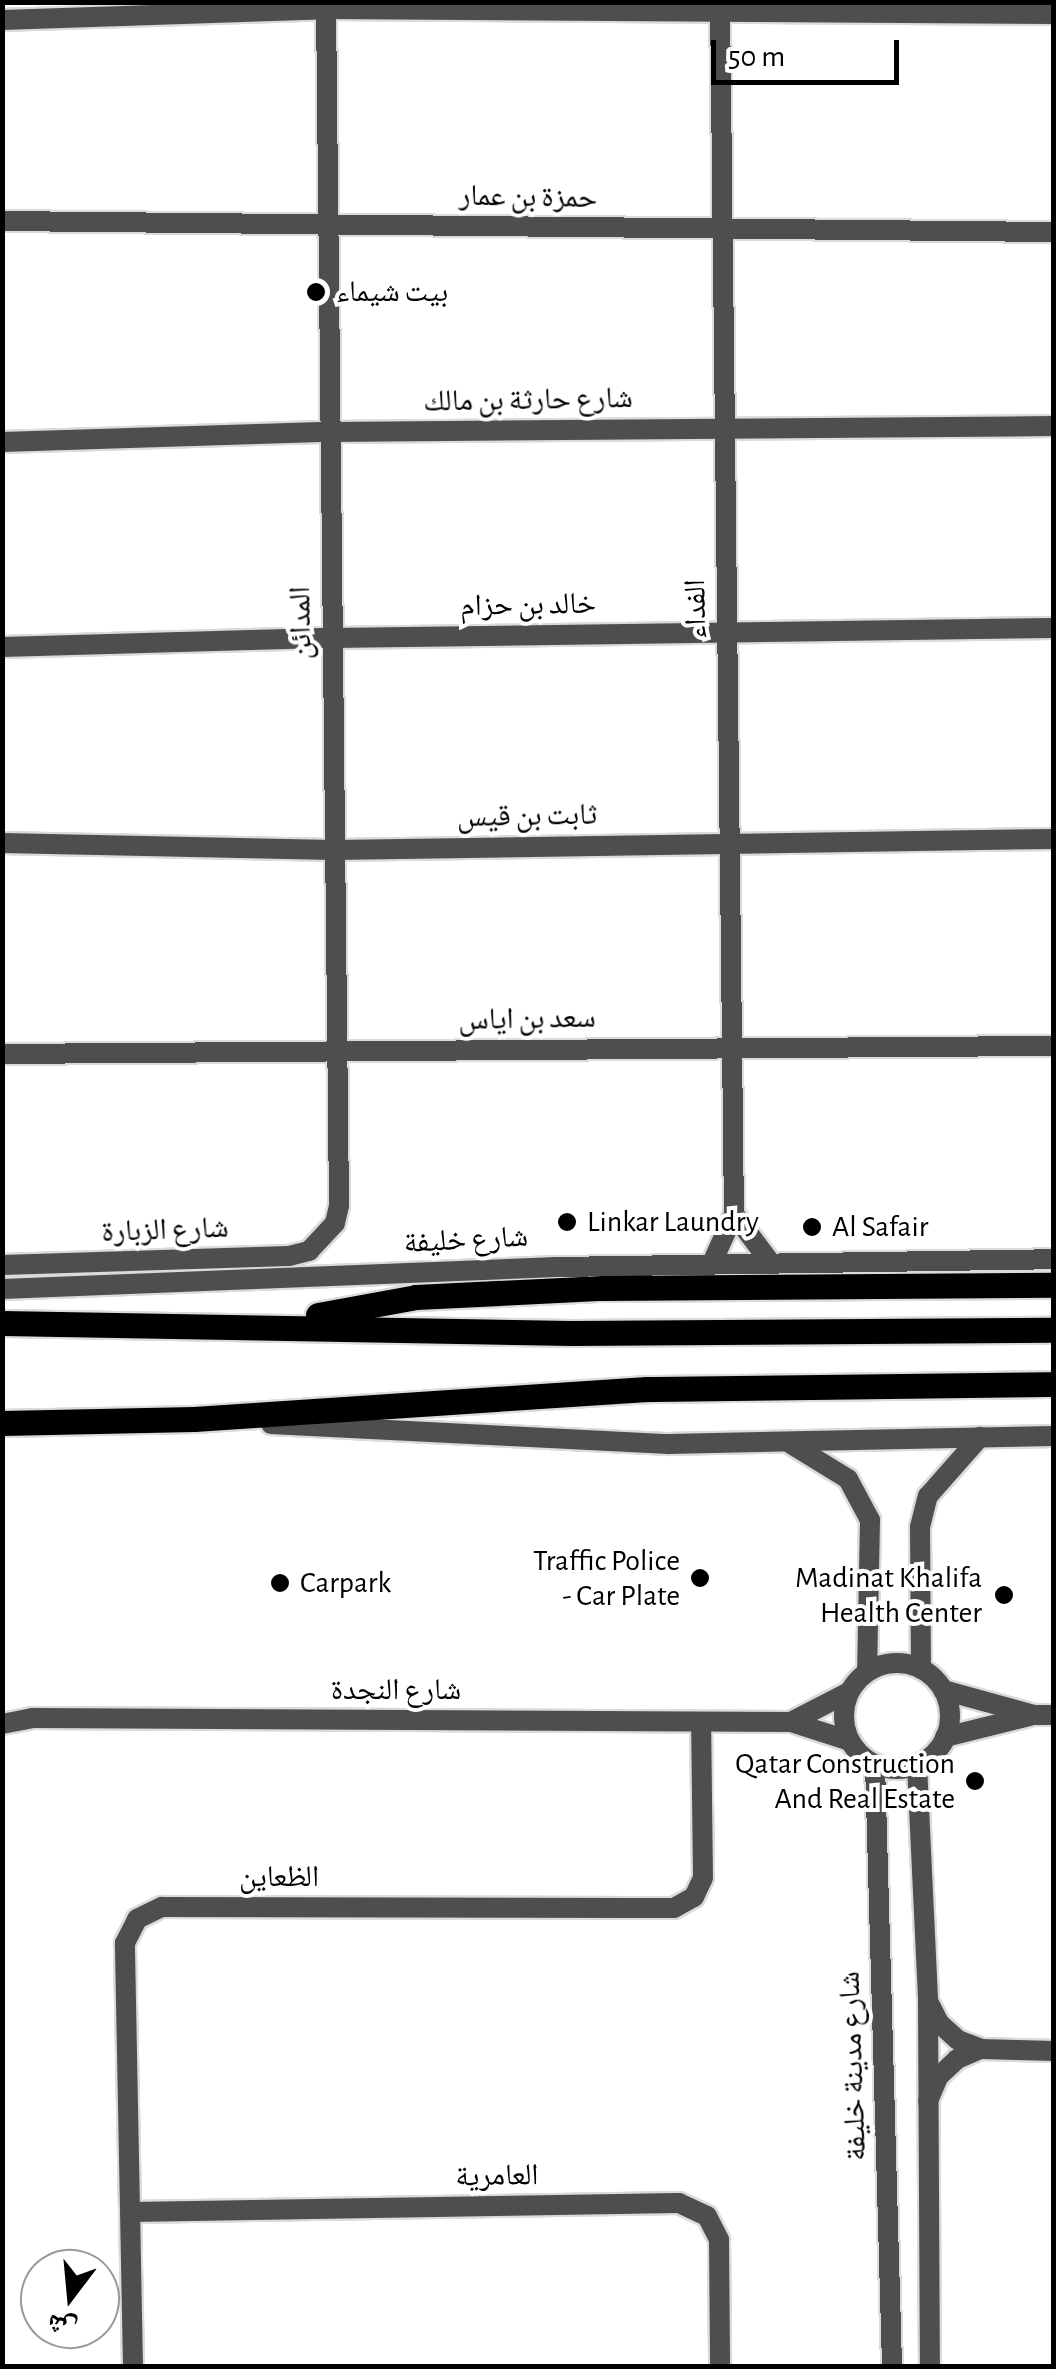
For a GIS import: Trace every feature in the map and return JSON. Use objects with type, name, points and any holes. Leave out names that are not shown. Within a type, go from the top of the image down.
[{"type":"main road","points":[[264,1326],[416,1297],[603,1288],[1054,1285]]},
{"type":"main road","points":[[2,1322],[570,1333],[1054,1330]]},
{"type":"main road","points":[[2,1422],[194,1419],[647,1389],[1054,1384]]},
{"type":"street","points":[[5,23],[326,6],[720,6],[1054,14]]},
{"type":"street","name":"المدائن","points":[[324,1239],[335,1224],[339,1205],[334,1052],[326,6]]},
{"type":"street","name":"الفداء","points":[[712,1263],[734,1214],[720,6]]},
{"type":"street","name":"حمزة بن عمار","points":[[2,221],[1054,232]]},
{"type":"street","name":"شارع حارثة بن مالك","points":[[2,442],[330,432],[1054,426]]},
{"type":"street","name":"خالد بن حزام","points":[[2,648],[331,638],[1054,628]]},
{"type":"street","name":"ثابت بن قيس","points":[[2,843],[334,850],[1054,839]]},
{"type":"street","name":"سعد بن اياس","points":[[2,1054],[1054,1046]]},
{"type":"street","points":[[734,1214],[770,1262]]},
{"type":"street","name":"شارع الزبارة","points":[[2,1265],[288,1256],[309,1250],[324,1239]]},
{"type":"street","name":"شارع خليفة","points":[[2,1290],[712,1263],[1054,1259]]},
{"type":"street","points":[[194,1419],[668,1444],[1054,1436]]},
{"type":"street","points":[[921,1670],[920,1528],[928,1496],[980,1438]]},
{"type":"street","points":[[790,1443],[848,1479],[870,1520],[867,1672]]},
{"type":"street","points":[[943,1690],[950,1713],[945,1737],[938,1749],[917,1765],[904,1768],[875,1764],[850,1741],[844,1708],[849,1692],[867,1672],[888,1664],[921,1670],[943,1690],[1044,1715]]},
{"type":"street","name":"شارع النجدة","points":[[791,1722],[849,1692]]},
{"type":"street","points":[[945,1737],[1044,1715]]},
{"type":"street","name":"شارع النجدة","points":[[2,1724],[32,1718],[791,1722],[850,1741]]},
{"type":"street","name":"الظعاين","points":[[133,2366],[125,1943],[137,1918],[162,1907],[674,1908],[694,1897],[703,1878],[701,1722]]},
{"type":"street","name":"شارع مدينة خليفة","points":[[875,1764],[892,2366]]},
{"type":"street","points":[[917,1765],[928,2001],[930,2366]]},
{"type":"street","points":[[928,2001],[939,2023],[958,2040],[981,2049],[1054,2051]]},
{"type":"street","points":[[928,2101],[938,2077],[957,2059],[981,2049]]},
{"type":"street","name":"العامرية","points":[[132,2212],[679,2203],[707,2216],[719,2240],[720,2366]]},
{"type":"place","name":"بيت شيماء","points":[[316,292]]},
{"type":"place","name":"Linkar Laundry","points":[[567,1222]]},
{"type":"place","name":"Al Safair","points":[[812,1227]]},
{"type":"place","name":"Traffic Police - Car Plate","points":[[700,1578]]},
{"type":"place","name":"Carpark","points":[[280,1583]]},
{"type":"place","name":"Madinat Khalifa Health Center","points":[[1004,1595]]},
{"type":"place","name":"Qatar Construction And Real Estate","points":[[975,1781]]}]
